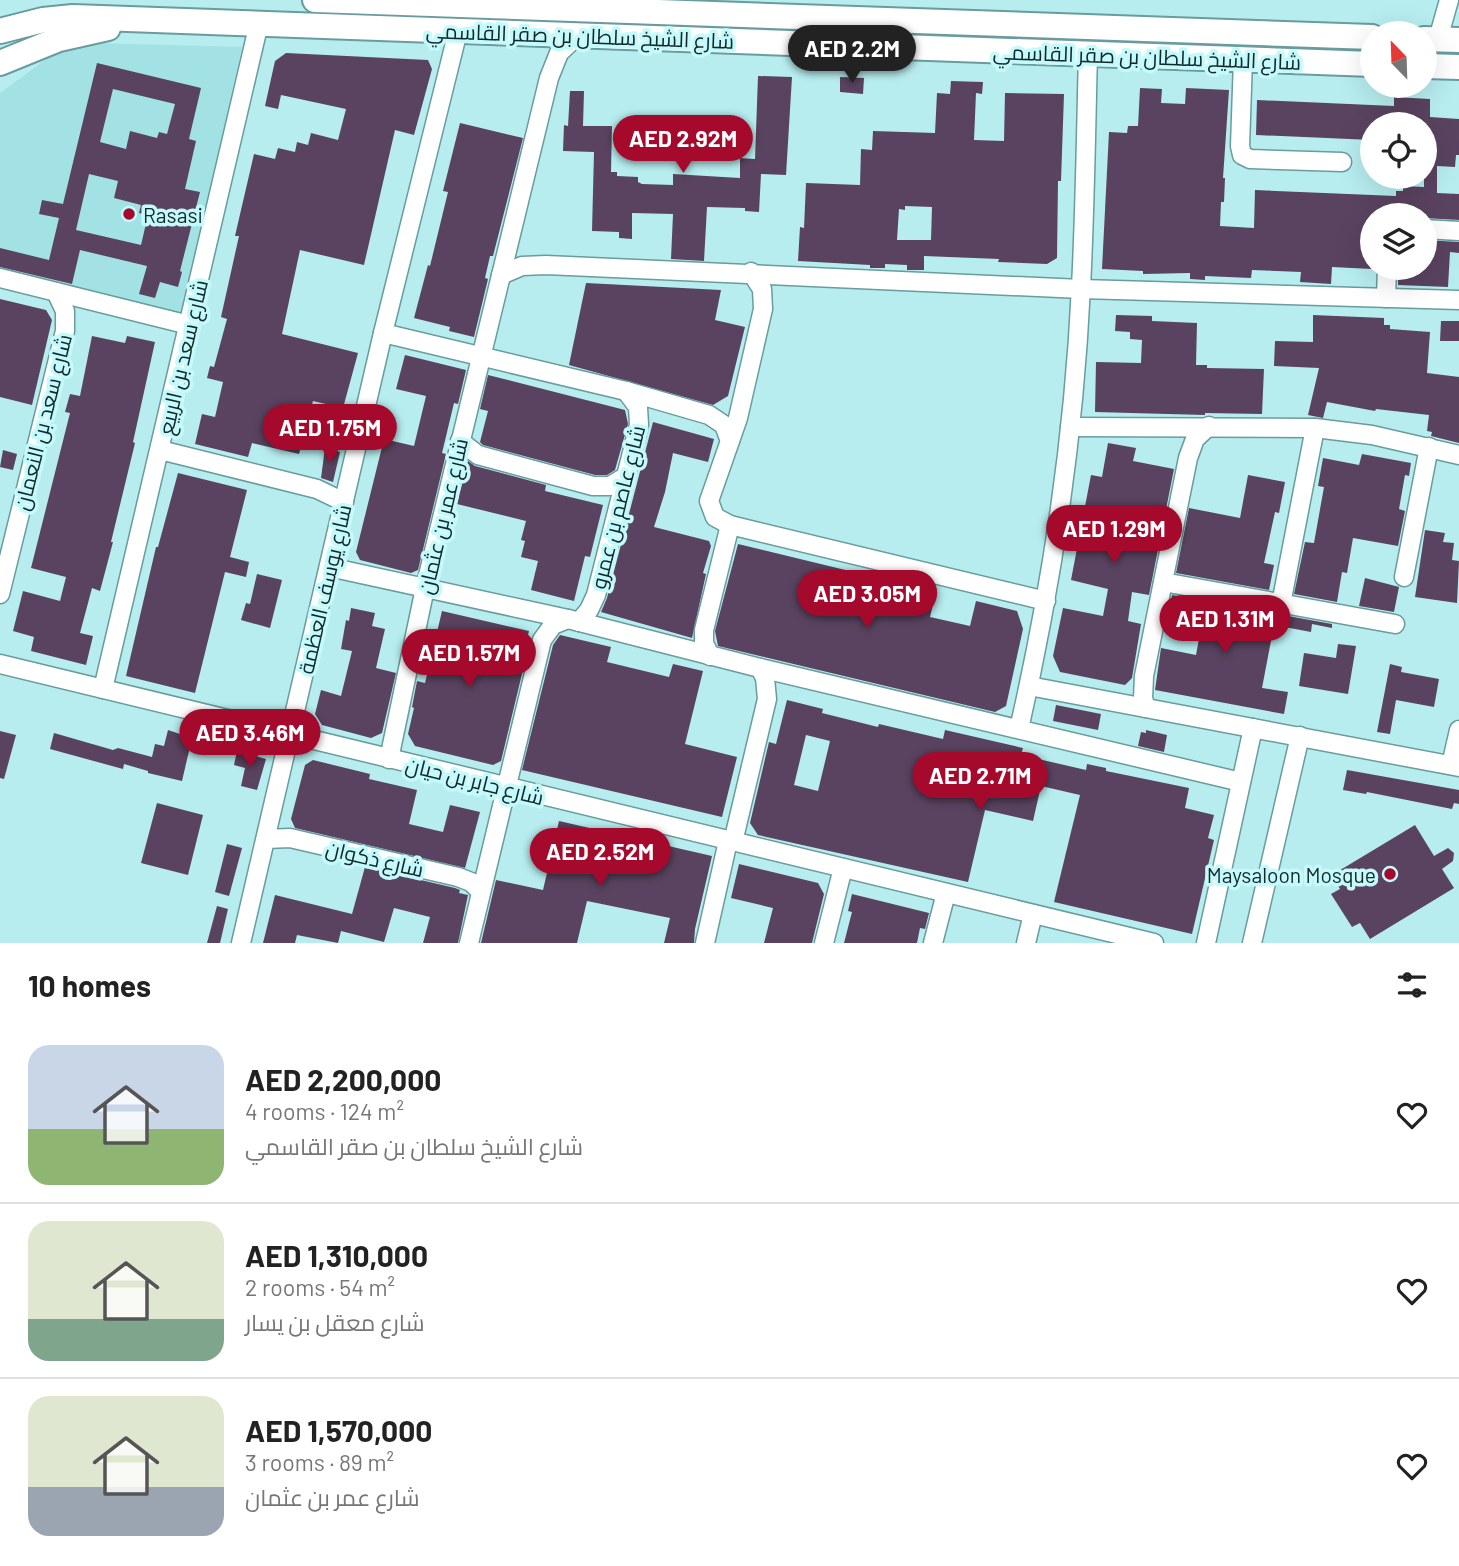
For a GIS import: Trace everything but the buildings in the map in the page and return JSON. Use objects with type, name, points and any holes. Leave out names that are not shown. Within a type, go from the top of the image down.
[{"type":"main road","name":"شارع الشيخ سلطان بن صقر القاسمي","points":[[315,0],[724,7],[1360,37]]},
{"type":"main road","name":"شارع الشيخ سلطان بن صقر القاسمي","points":[[0,32],[43,20],[73,17],[1360,64]]},
{"type":"main road","points":[[0,64],[33,48],[94,30],[168,20]]},
{"type":"main road","points":[[1116,54],[1142,49],[1173,48],[1180,38],[1176,30]]},
{"type":"main road","points":[[1437,66],[1459,67]]},
{"type":"street","points":[[1440,39],[1449,0]]},
{"type":"street","name":"شارع سعد بن الربيع","points":[[103,690],[259,23]]},
{"type":"street","name":"شارع يوسف العظمة","points":[[241,943],[383,333],[458,31]]},
{"type":"street","name":"شارع عمر بن عثمان","points":[[389,759],[425,588],[553,65],[567,43],[578,35]]},
{"type":"street","points":[[1019,729],[1046,601],[1070,427],[1082,289],[1088,54]]},
{"type":"street","points":[[1243,59],[1241,155],[1250,159],[1342,162]]},
{"type":"street","points":[[1437,229],[1459,230]]},
{"type":"street","points":[[501,275],[534,265],[751,272],[1082,289],[1459,300]]},
{"type":"street","points":[[751,272],[762,289],[763,309],[744,395],[709,501],[715,517],[730,525],[1046,601]]},
{"type":"street","points":[[0,278],[189,325]]},
{"type":"street","points":[[1387,280],[1387,298]]},
{"type":"street","name":"شارع سعد بن النعمان","points":[[0,594],[65,331],[65,311],[56,292]]},
{"type":"street","points":[[383,333],[626,391],[717,418],[728,432],[730,441]]},
{"type":"street","name":"شارع عاصم بن عمرو","points":[[573,620],[589,610],[596,595],[625,477],[639,416],[633,398],[626,391]]},
{"type":"street","points":[[1146,708],[1143,698],[1144,676],[1191,448],[1195,439],[1209,426]]},
{"type":"street","points":[[1070,427],[1315,428],[1372,435],[1459,455]]},
{"type":"street","points":[[1281,604],[1315,428]]},
{"type":"street","points":[[460,441],[478,455],[593,485],[610,486],[625,477]]},
{"type":"street","points":[[1404,577],[1429,447]]},
{"type":"street","points":[[160,450],[317,489],[344,502]]},
{"type":"street","points":[[710,656],[704,643],[704,630],[730,525]]},
{"type":"street","points":[[329,567],[573,620],[710,656],[1241,782]]},
{"type":"street","points":[[1163,582],[1395,624]]},
{"type":"street","points":[[469,943],[542,640],[553,625],[573,620]]},
{"type":"street","name":"شارع جابر بن حيان","points":[[0,664],[1154,943]]},
{"type":"street","points":[[705,943],[767,699],[765,678],[760,668]]},
{"type":"street","points":[[1029,686],[1455,766],[1459,730]]},
{"type":"street","points":[[1206,943],[1253,727]]},
{"type":"street","points":[[1252,943],[1300,736]]},
{"type":"street","name":"شارع ذكوان","points":[[266,839],[290,838],[458,877],[481,891]]},
{"type":"street","points":[[824,943],[843,868]]},
{"type":"street","points":[[933,943],[946,894]]},
{"type":"street","points":[[1026,943],[1033,914]]},
{"type":"shaded area","points":[[94,43],[242,47],[181,316],[0,273],[0,93],[56,52]]},
{"type":"place","name":"Rasasi","points":[[129,214]]},
{"type":"place","name":"Maysaloon Mosque","points":[[1390,874]]}]
